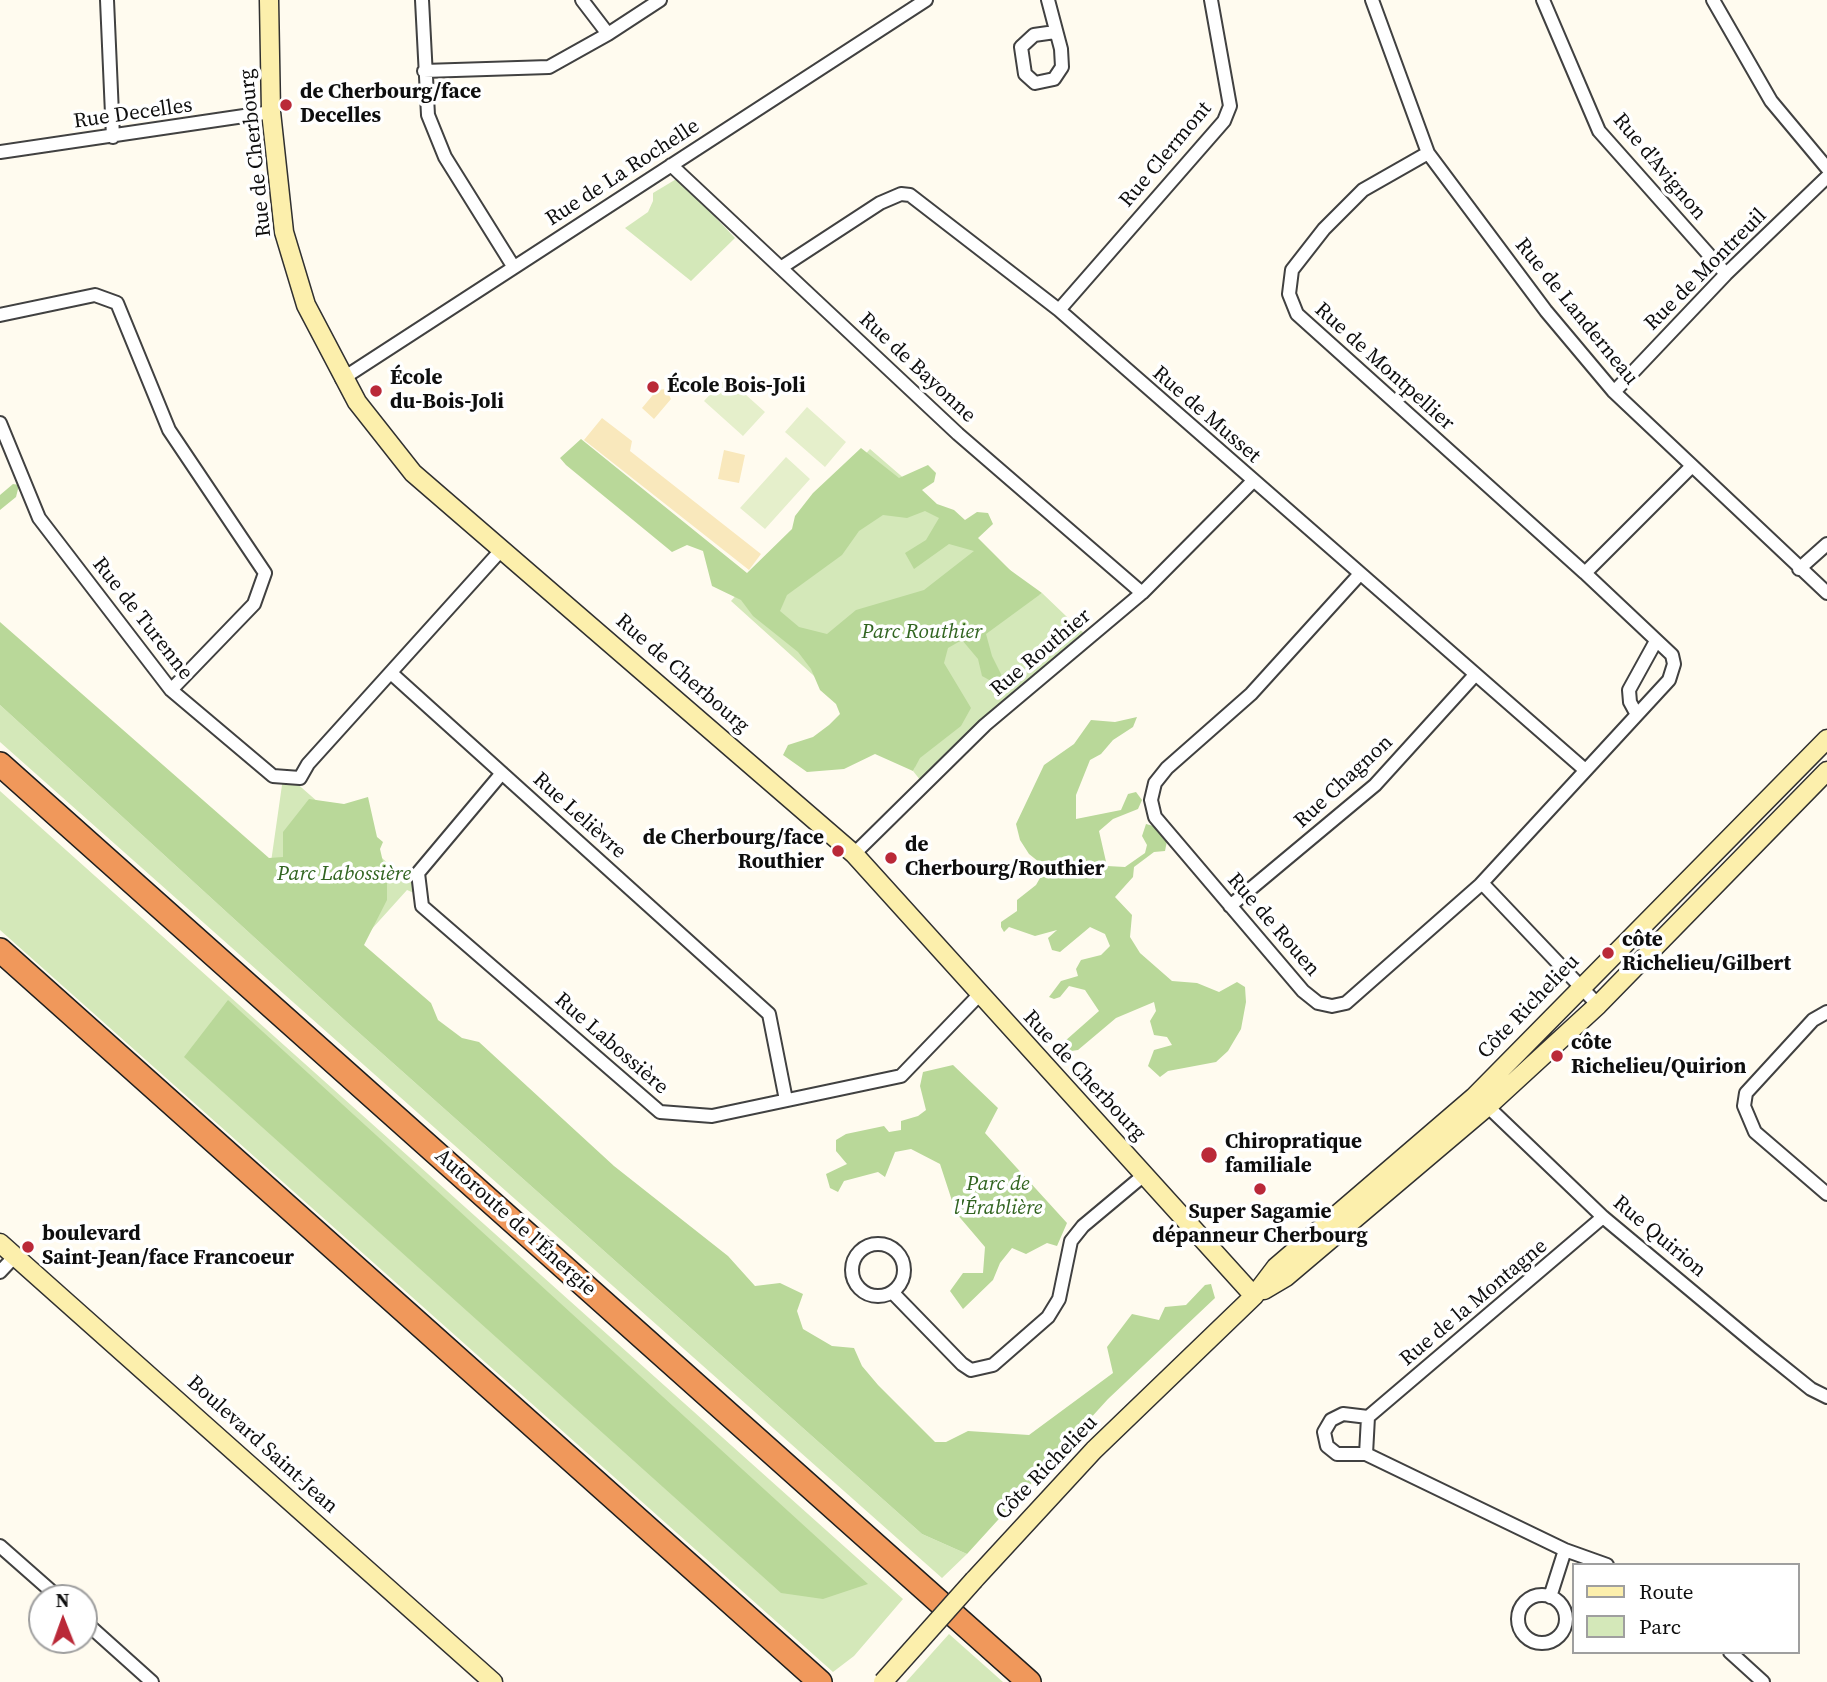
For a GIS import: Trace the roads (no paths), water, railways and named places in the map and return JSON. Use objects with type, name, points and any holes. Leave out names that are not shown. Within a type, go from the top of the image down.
[{"type":"highway","name":"Autoroute de l'Énergie","points":[[0,764],[1029,1682]]},
{"type":"highway","points":[[0,950],[820,1682]]},
{"type":"street","points":[[107,0],[113,137]]},
{"type":"street","name":"Rue de Cherbourg","points":[[269,0],[271,112],[284,232],[306,305],[342,379],[413,472],[854,854],[1254,1296]]},
{"type":"street","points":[[422,0],[428,115],[445,157],[513,266]]},
{"type":"street","points":[[582,0],[608,34]]},
{"type":"street","points":[[424,71],[549,67],[608,34],[660,0]]},
{"type":"street","name":"Rue de La Rochelle","points":[[342,379],[926,0]]},
{"type":"street","points":[[1048,0],[1055,32]]},
{"type":"street","name":"Rue Clermont","points":[[1059,310],[1224,121],[1230,106],[1211,0]]},
{"type":"street","name":"Rue de Landerneau","points":[[1372,0],[1429,153],[1546,311],[1614,392],[1827,593]]},
{"type":"street","name":"Rue d'Avignon","points":[[1543,0],[1599,131],[1726,274]]},
{"type":"street","points":[[1713,0],[1771,101],[1827,168]]},
{"type":"street","name":"Rue Decelles","points":[[0,152],[271,112]]},
{"type":"street","name":"Rue de Montpellier","points":[[1429,153],[1363,190],[1324,229],[1292,270],[1289,294],[1297,314],[1585,573],[1656,641]]},
{"type":"street","name":"Rue de Bayonne","points":[[671,165],[958,434],[1142,593]]},
{"type":"street","name":"Rue de Montreuil","points":[[1614,392],[1726,274],[1827,177]]},
{"type":"street","name":"Rue de Musset","points":[[782,267],[880,203],[901,194],[910,195],[1059,310],[1474,676],[1584,769]]},
{"type":"street","points":[[0,315],[95,295],[117,303],[170,430],[265,573],[254,604],[171,690]]},
{"type":"street","name":"Rue de Turenne","points":[[0,423],[39,518],[171,690],[273,776],[300,778],[308,764],[503,548]]},
{"type":"street","points":[[1585,573],[1691,467]]},
{"type":"street","name":"Rue Routhier","points":[[854,854],[985,725],[1142,593],[1253,481]]},
{"type":"street","points":[[1799,569],[1827,544]]},
{"type":"street","name":"Rue de Rouen","points":[[1359,575],[1251,694],[1167,768],[1155,783],[1151,800],[1155,817],[1303,991],[1318,1003],[1332,1006],[1346,1003],[1482,883],[1673,673],[1672,655],[1656,641]]},
{"type":"street","points":[[1636,713],[1630,702],[1629,690],[1656,641]]},
{"type":"street","name":"Rue Lelièvre","points":[[391,673],[769,1014],[786,1100]]},
{"type":"street","name":"Rue Chagnon","points":[[1230,906],[1375,785],[1474,676]]},
{"type":"street","name":"Côte Richelieu","points":[[1481,1101],[1580,988],[1827,739]]},
{"type":"street","points":[[1811,756],[1827,770]]},
{"type":"street","name":"Côte Richelieu","points":[[883,1682],[1094,1450],[1254,1296],[1286,1277],[1481,1101],[1598,1005],[1827,770]]},
{"type":"street","name":"Rue Labossière","points":[[502,773],[418,873],[422,906],[660,1112],[712,1116],[901,1076],[979,995]]},
{"type":"street","points":[[1482,883],[1598,1005]]},
{"type":"street","points":[[1827,1013],[1814,1020],[1746,1093],[1744,1106],[1755,1132],[1827,1194]]},
{"type":"street","name":"Rue Quirion","points":[[1481,1101],[1604,1217],[1760,1348],[1811,1389],[1827,1397]]},
{"type":"street","points":[[892,1292],[962,1364],[971,1370],[993,1365],[1048,1317],[1059,1299],[1070,1241],[1083,1226],[1144,1175]]},
{"type":"street","name":"Rue de la Montagne","points":[[1368,1417],[1604,1217]]},
{"type":"street","name":"Boulevard Saint-Jean","points":[[0,1243],[494,1682]]},
{"type":"street","points":[[887,1246],[900,1256],[904,1272],[902,1280],[892,1292],[875,1296],[859,1288],[852,1272],[854,1263],[864,1249],[887,1246]]},
{"type":"street","points":[[0,1272],[15,1256]]},
{"type":"street","points":[[1366,1454],[1368,1417],[1336,1416],[1324,1432],[1327,1446],[1337,1454],[1366,1454],[1565,1550],[1601,1563]]},
{"type":"street","points":[[0,1546],[42,1584]]},
{"type":"street","points":[[1550,1597],[1565,1550]]},
{"type":"street","points":[[98,1634],[152,1682]]},
{"type":"street","points":[[1732,1654],[1763,1682]]},
{"type":"place","name":"de Cherbourg/face Decelles","points":[[286,105]]},
{"type":"place","name":"École Bois-Joli","points":[[653,387]]},
{"type":"place","name":"École du-Bois-Joli","points":[[376,391]]},
{"type":"place","name":"de Cherbourg/face Routhier","points":[[838,851]]},
{"type":"place","name":"de Cherbourg/Routhier","points":[[891,858]]},
{"type":"place","name":"côte Richelieu/Gilbert","points":[[1608,953]]},
{"type":"place","name":"côte Richelieu/Quirion","points":[[1557,1056]]},
{"type":"place","name":"Chiropratique familiale","points":[[1209,1155]]},
{"type":"place","name":"Super Sagamie dépanneur Cherbourg","points":[[1260,1189]]},
{"type":"place","name":"boulevard Saint-Jean/face Francoeur","points":[[28,1247]]},
{"type":"park label","name":"Parc Routhier","points":[[922,633]]},
{"type":"park label","name":"Parc Labossière","points":[[344,875]]},
{"type":"park label","name":"Parc de l'Érablière","points":[[998,1197]]}]
